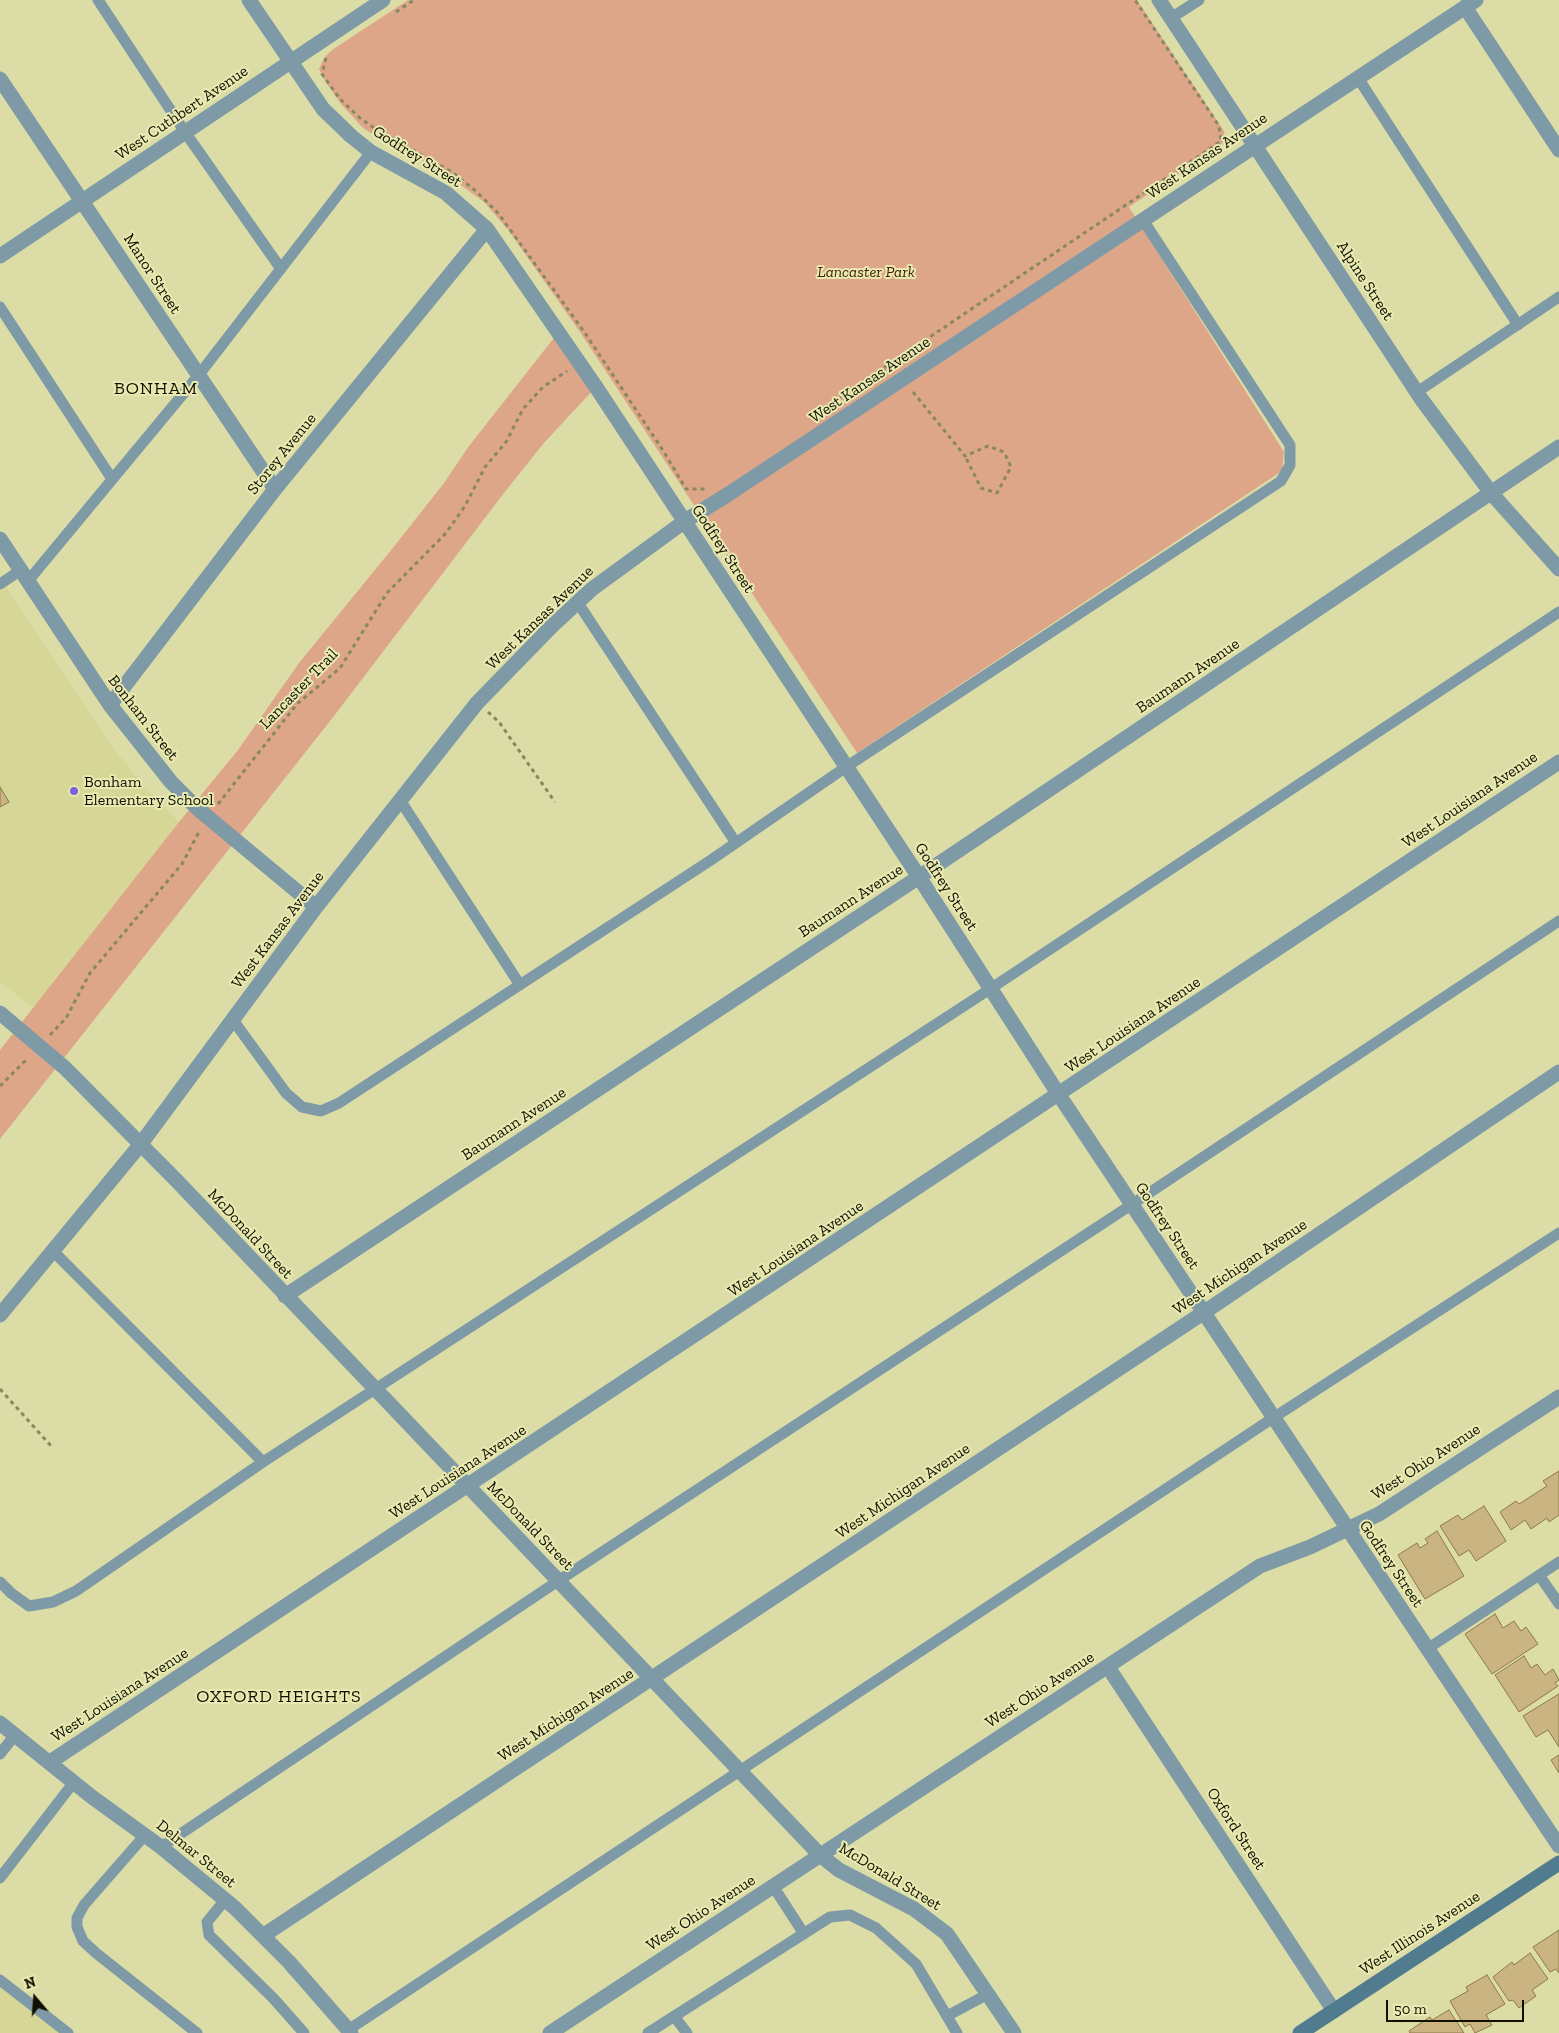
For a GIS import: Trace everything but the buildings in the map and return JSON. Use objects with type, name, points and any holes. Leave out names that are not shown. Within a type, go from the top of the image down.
[{"type":"main road","name":"West Illinois Avenue","points":[[1300,2033],[1559,1863]]},
{"type":"street","name":"Godfrey Street","points":[[249,0],[289,62],[323,108],[371,152],[446,193],[487,229],[579,362],[685,521],[919,877],[1131,1205],[1559,1846]]},
{"type":"street","name":"West Cuthbert Avenue","points":[[0,256],[383,0]]},
{"type":"street","name":"Alpine Street","points":[[1159,0],[1417,392],[1492,494],[1559,569]]},
{"type":"street","name":"West Kansas Avenue","points":[[0,1315],[140,1145],[316,907],[478,702],[552,626],[592,589],[685,521],[736,490],[1470,4]]},
{"type":"street","points":[[1470,4],[1559,150]]},
{"type":"street","name":"Manor Street","points":[[0,79],[274,489]]},
{"type":"street","name":"Storey Avenue","points":[[110,705],[274,489],[487,229]]},
{"type":"street","name":"Baumann Avenue","points":[[285,1296],[919,877],[1492,494],[1559,447]]},
{"type":"street","name":"Bonham Street","points":[[0,538],[110,705],[171,782],[198,809],[316,907]]},
{"type":"street","name":"West Louisiana Avenue","points":[[50,1762],[468,1487],[1559,762]]},
{"type":"street","name":"McDonald Street","points":[[0,1013],[65,1068],[140,1145],[820,1855],[839,1870],[894,1897],[936,1924],[954,1944],[1014,2033]]},
{"type":"street","name":"West Michigan Avenue","points":[[264,1935],[1203,1313],[1559,1072]]},
{"type":"street","name":"West Ohio Avenue","points":[[550,2033],[1260,1566],[1310,1547],[1379,1514],[1559,1397]]},
{"type":"street","name":"Oxford Street","points":[[1108,1667],[1334,2011]]},
{"type":"street","name":"Delmar Street","points":[[0,1723],[74,1782],[161,1847],[225,1900],[264,1935],[315,1989],[350,2031]]},
{"type":"lane","points":[[98,0],[185,132],[281,269]]},
{"type":"lane","points":[[1171,18],[1199,0]]},
{"type":"lane","points":[[1358,78],[1518,325]]},
{"type":"lane","points":[[0,584],[24,576],[112,479],[198,376],[371,152]]},
{"type":"lane","points":[[233,1020],[286,1093],[302,1107],[321,1111],[339,1103],[736,843],[846,767],[1281,480],[1290,465],[1290,445],[1143,220]]},
{"type":"lane","points":[[1417,392],[1559,297]]},
{"type":"lane","points":[[0,307],[112,479]]},
{"type":"lane","points":[[578,602],[736,843]]},
{"type":"lane","points":[[0,1582],[29,1606],[53,1602],[76,1591],[263,1462],[375,1391],[990,988],[1559,612]]},
{"type":"lane","points":[[400,800],[520,985]]},
{"type":"lane","points":[[161,1847],[558,1581],[1131,1205],[1559,921]]},
{"type":"lane","points":[[350,2031],[1272,1418],[1559,1233]]},
{"type":"lane","points":[[52,1250],[263,1462]]},
{"type":"lane","points":[[1427,1649],[1559,1562]]},
{"type":"lane","points":[[1539,1575],[1559,1604]]},
{"type":"lane","points":[[0,1754],[15,1735]]},
{"type":"lane","points":[[0,1878],[74,1782]]},
{"type":"lane","points":[[145,1835],[84,1905],[77,1918],[77,1926],[83,1941],[96,1953],[198,2033]]},
{"type":"lane","points":[[773,1886],[804,1934]]},
{"type":"lane","points":[[225,1900],[207,1922],[209,1935],[274,1999],[304,2033]]},
{"type":"lane","points":[[648,2033],[830,1917],[850,1915],[876,1928],[916,1964],[957,2033]]},
{"type":"lane","points":[[0,1980],[68,2033]]},
{"type":"lane","points":[[947,2016],[988,1994]]},
{"type":"lane","points":[[674,2016],[687,2033]]},
{"type":"path","points":[[803,423],[1221,142],[1219,126],[1135,0]]},
{"type":"path","points":[[322,74],[340,99],[360,118],[376,130],[452,172],[476,190],[498,212],[585,333],[686,488],[704,490],[712,484]]},
{"type":"path","name":"Lancaster Trail","points":[[0,1086],[66,1018],[90,973],[182,864],[208,816],[297,704],[340,668],[387,593],[446,533],[465,506],[485,467],[506,442],[523,410],[543,387],[579,362]]},
{"type":"path","points":[[905,397],[921,386]]},
{"type":"path","points":[[913,392],[965,456],[981,488],[997,493],[1011,467],[1004,452],[988,446],[965,456]]},
{"type":"path","points":[[478,702],[499,722],[555,802]]},
{"type":"path","points":[[0,1389],[52,1447]]},
{"type":"shaded area","name":"Bonham Elementary School","points":[[0,577],[114,749],[146,788],[179,822],[34,1008],[0,982]]},
{"type":"shaded area","points":[[0,1977],[72,2033],[0,2033]]},
{"type":"green space","name":"Lancaster Park","points":[[408,0],[1137,0],[1224,131],[1225,140],[1220,146],[1129,207],[1284,452],[1282,471],[857,753],[580,332],[509,231],[484,202],[436,167],[392,146],[363,128],[341,104],[325,81],[319,69],[324,58],[332,50]]},
{"type":"green space","points":[[557,334],[596,387],[543,444],[504,493],[334,716],[0,1139],[0,1050],[238,750],[299,663],[444,483],[469,446]]},
{"type":"place","name":"Bonham Elementary School","points":[[74,791]]},
{"type":"district","name":"BONHAM","points":[[156,389]]},
{"type":"district","name":"OXFORD HEIGHTS","points":[[279,1697]]}]
